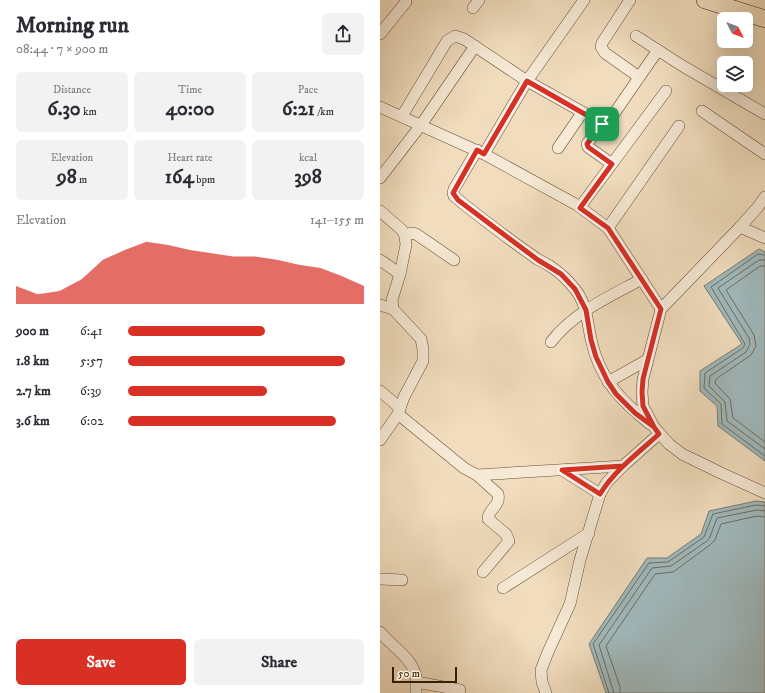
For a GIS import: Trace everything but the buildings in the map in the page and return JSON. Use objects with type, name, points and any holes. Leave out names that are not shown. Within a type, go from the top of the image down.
[{"type":"main road","points":[[705,0],[765,19]]},
{"type":"main road","points":[[742,0],[765,7]]},
{"type":"street","points":[[584,0],[527,81],[481,152],[454,189],[454,196],[538,260],[561,274],[575,289],[586,310],[591,340],[596,357],[608,382],[616,394],[626,404],[682,454],[765,493]]},
{"type":"street","points":[[630,0],[601,47],[605,52],[640,77]]},
{"type":"street","points":[[380,34],[406,2]]},
{"type":"street","points":[[402,116],[447,41],[455,36],[460,37],[527,81],[602,124]]},
{"type":"street","points":[[636,36],[765,114]]},
{"type":"street","points":[[380,178],[421,125],[474,46]]},
{"type":"street","points":[[612,164],[588,147],[587,144],[602,124],[608,121],[658,50]]},
{"type":"street","points":[[580,208],[666,91]]},
{"type":"street","points":[[380,107],[481,152],[580,208],[608,228],[661,309]]},
{"type":"street","points":[[702,111],[765,154]]},
{"type":"street","points":[[558,148],[582,113]]},
{"type":"street","points":[[608,228],[679,126]]},
{"type":"street","points":[[656,431],[643,406],[642,399],[643,379],[647,360],[661,309],[665,303],[740,227],[765,197]]},
{"type":"street","points":[[380,211],[402,230],[405,236],[406,245],[400,274],[392,300],[393,309]]},
{"type":"street","points":[[740,227],[765,238]]},
{"type":"street","points":[[405,236],[411,233],[416,234],[454,260]]},
{"type":"street","points":[[380,260],[400,274]]},
{"type":"street","points":[[551,342],[560,330],[586,310],[642,279]]},
{"type":"street","points":[[380,305],[393,309],[421,339],[423,349],[423,361],[399,411],[380,440]]},
{"type":"street","points":[[608,382],[647,360]]},
{"type":"street","points":[[380,391],[399,411],[464,468],[477,475],[498,494],[500,499],[489,514],[488,520],[506,534],[509,541],[483,572]]},
{"type":"street","points":[[546,693],[542,682],[541,670],[570,604],[580,560],[600,494],[607,482],[656,431]]},
{"type":"street","points":[[477,475],[623,466]]},
{"type":"street","points":[[562,470],[600,494]]},
{"type":"street","points":[[503,588],[589,533]]},
{"type":"street","points":[[380,579],[402,580]]},
{"type":"street","points":[[380,632],[409,662],[416,676],[416,687],[460,690]]},
{"type":"water","points":[[759,249],[765,252],[765,461],[718,426],[717,406],[700,391],[700,371],[742,344],[704,286]]},
{"type":"water","points":[[756,501],[765,502],[765,693],[606,693],[589,644],[647,558],[667,558],[701,534],[709,511]]},
{"type":"route","points":[[602,124],[527,81],[484,154],[477,150],[453,193],[458,200],[538,260],[561,274],[575,289],[586,310],[591,340],[596,357],[608,382],[616,394],[635,413],[654,427],[659,434],[607,482],[600,494],[562,470],[623,466],[659,434],[643,406],[642,392],[643,379],[661,309],[614,235],[608,228],[580,208],[612,164],[588,147],[587,144],[602,124]]}]
